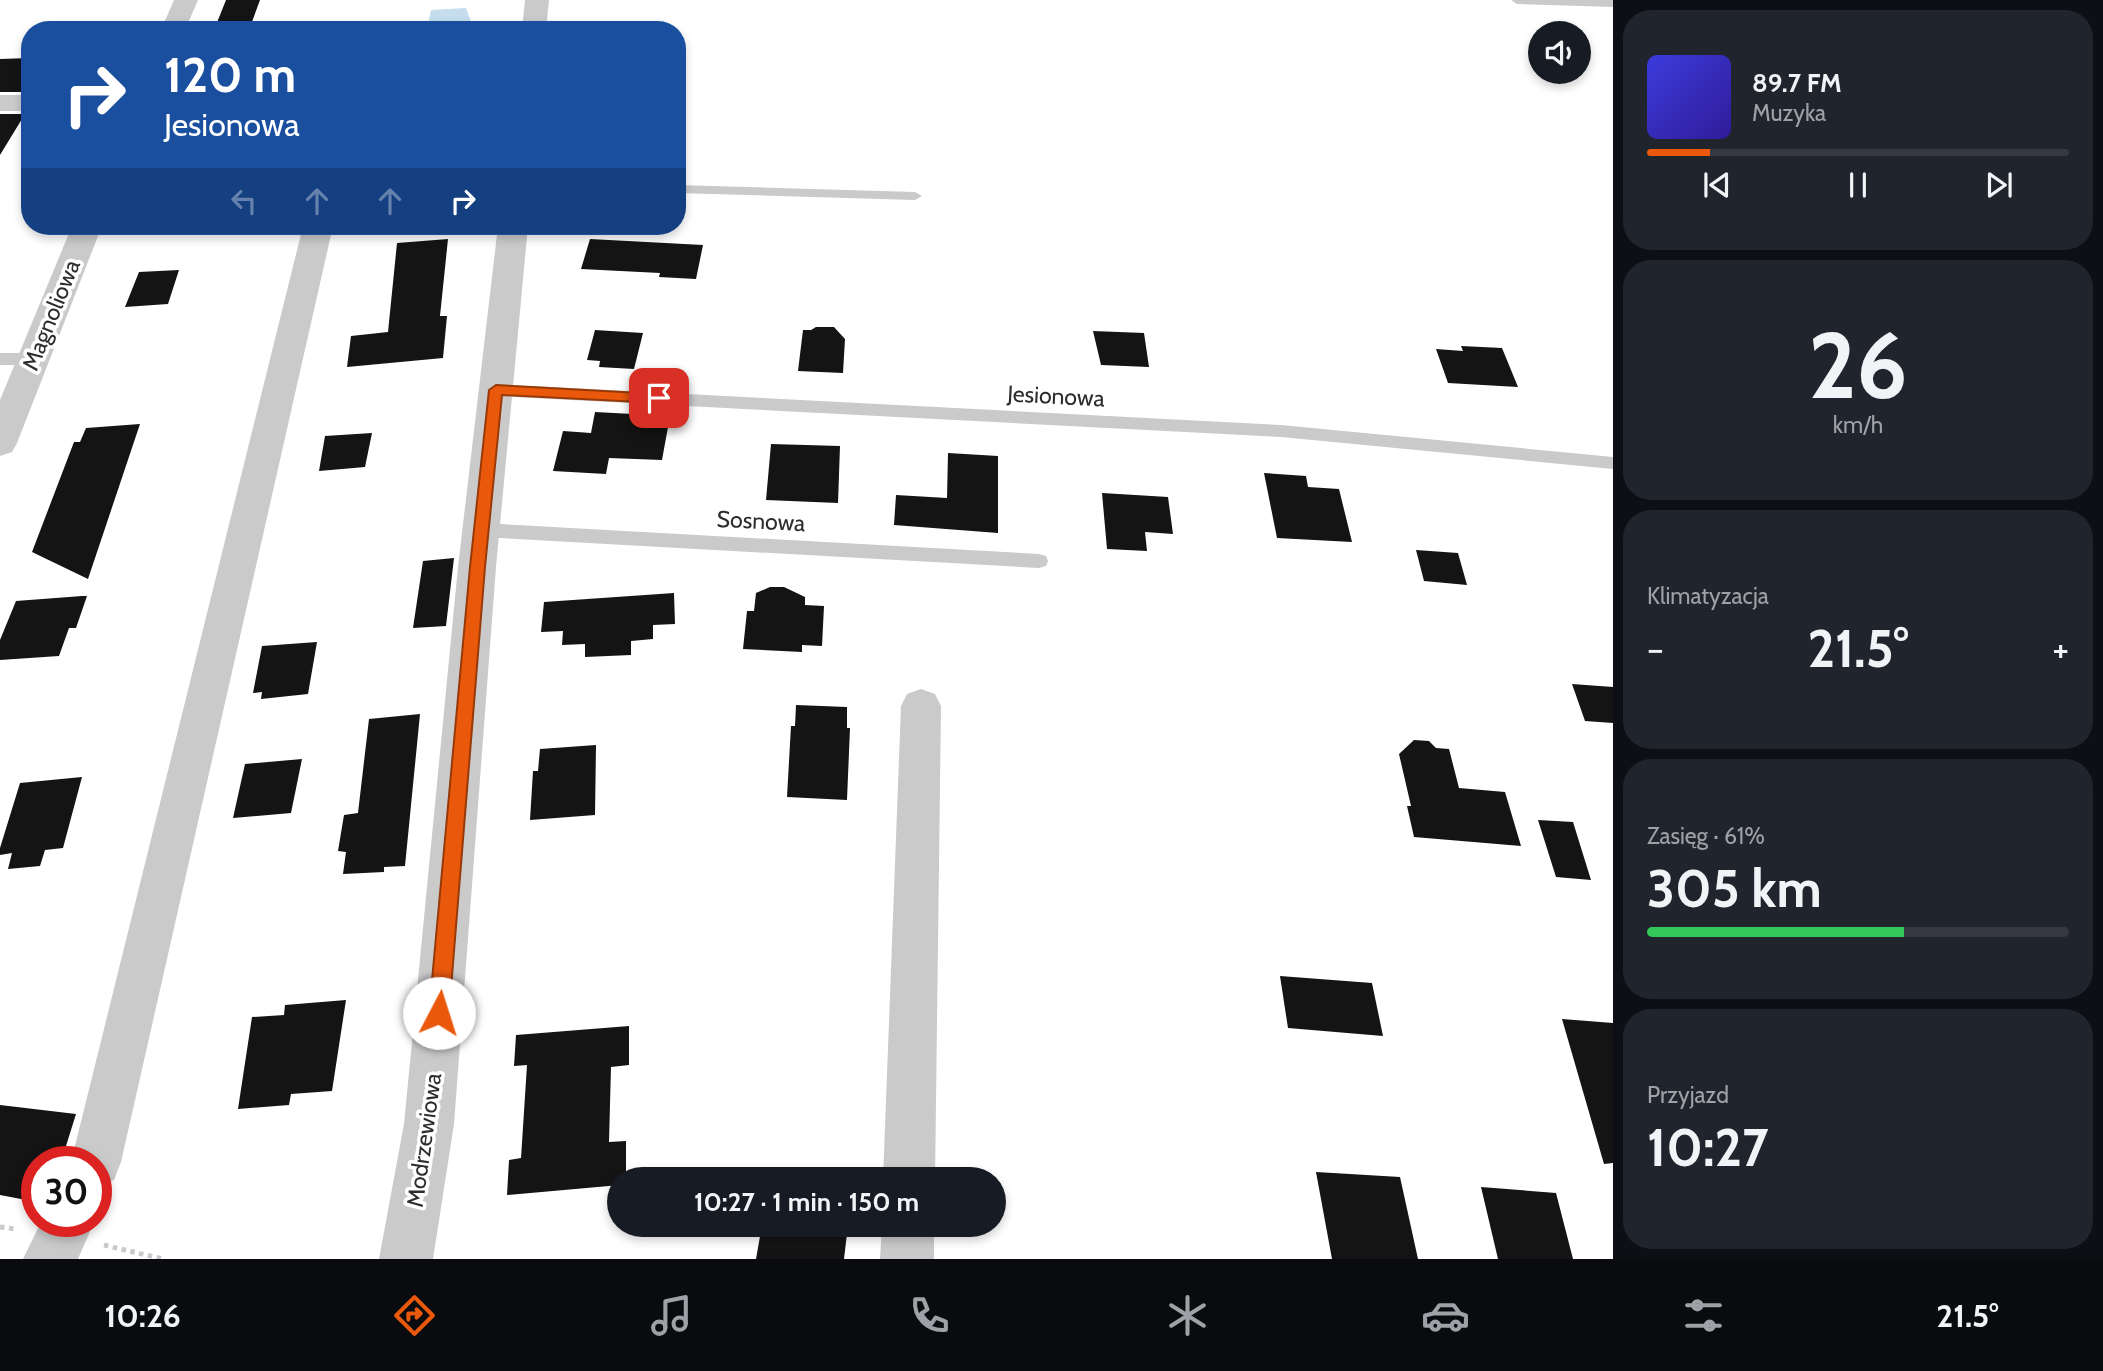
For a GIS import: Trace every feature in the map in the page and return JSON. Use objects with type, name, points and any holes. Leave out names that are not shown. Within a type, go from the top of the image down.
[{"type":"street","points":[[177,21],[186,0]]},
{"type":"street","points":[[535,21],[537,0]]},
{"type":"street","points":[[0,103],[21,103]]},
{"type":"street","name":"Magnoliowa","points":[[0,443],[83,235]]},
{"type":"street","points":[[102,1146],[316,235]]},
{"type":"street","name":"Modrzewiowa","points":[[406,1259],[429,1124],[481,530],[512,235]]},
{"type":"street","points":[[909,1167],[921,706]]},
{"type":"street","points":[[50,1259],[61,1237]]},
{"type":"street","points":[[907,1259],[908,1237]]},
{"type":"lane","points":[[1517,0],[1613,3]]},
{"type":"lane","points":[[686,189],[915,196]]},
{"type":"lane","points":[[0,359],[33,359]]},
{"type":"lane","name":"Jesionowa","points":[[496,390],[1282,431],[1613,463]]},
{"type":"lane","name":"Sosnowa","points":[[481,530],[1039,561]]},
{"type":"water","points":[[466,8],[471,21],[429,21],[431,10]]},
{"type":"building","points":[[226,0],[260,0],[252,21],[218,21]]},
{"type":"building","points":[[21,58],[21,92],[0,92],[0,59]]},
{"type":"building","points":[[0,114],[21,114],[21,121],[0,155]]},
{"type":"building","points":[[448,239],[440,316],[447,316],[443,358],[347,367],[351,336],[388,332],[397,243]]},
{"type":"building","points":[[590,239],[703,245],[696,279],[659,277],[660,273],[581,269]]},
{"type":"building","points":[[179,270],[168,304],[125,307],[139,272]]},
{"type":"building","points":[[834,327],[845,339],[843,373],[798,371],[803,330]]},
{"type":"building","points":[[595,330],[643,333],[634,369],[599,367],[600,361],[587,360]]},
{"type":"building","points":[[1093,331],[1144,333],[1149,367],[1101,365]]},
{"type":"building","points":[[1461,346],[1502,348],[1518,387],[1448,383],[1436,349],[1463,351]]},
{"type":"building","points":[[595,412],[670,416],[662,460],[609,458],[606,474],[553,471],[563,431],[591,433]]},
{"type":"building","points":[[140,424],[88,579],[32,552],[74,442],[80,442],[86,428]]},
{"type":"building","points":[[372,433],[365,467],[319,471],[325,436]]},
{"type":"building","points":[[771,444],[840,446],[838,503],[766,500]]},
{"type":"building","points":[[948,453],[998,456],[998,533],[894,525],[896,495],[947,498]]},
{"type":"building","points":[[1264,473],[1306,476],[1308,487],[1339,489],[1352,542],[1277,538]]},
{"type":"building","points":[[1102,493],[1168,497],[1173,534],[1145,532],[1147,551],[1107,549]]},
{"type":"building","points":[[1416,550],[1458,553],[1467,585],[1424,581]]},
{"type":"building","points":[[454,558],[446,626],[413,628],[423,561]]},
{"type":"building","points":[[770,587],[784,587],[805,597],[805,605],[824,606],[822,646],[802,645],[802,652],[743,649],[747,611],[754,611],[756,593]]},
{"type":"building","points":[[674,593],[675,624],[653,625],[653,639],[631,641],[631,655],[585,657],[585,644],[562,645],[563,631],[541,632],[544,602]]},
{"type":"building","points":[[87,596],[76,628],[69,628],[59,656],[0,660],[0,640],[16,601]]},
{"type":"building","points":[[317,642],[308,694],[261,699],[262,692],[253,693],[262,646]]},
{"type":"building","points":[[1572,684],[1613,687],[1613,723],[1585,721]]},
{"type":"building","points":[[796,705],[847,707],[847,728],[850,728],[847,800],[787,797],[791,726],[795,726]]},
{"type":"building","points":[[420,714],[405,866],[384,867],[384,872],[343,874],[346,852],[338,851],[344,815],[358,813],[369,719]]},
{"type":"building","points":[[1414,740],[1429,741],[1436,748],[1449,749],[1459,788],[1505,792],[1521,846],[1414,837],[1407,806],[1411,806],[1399,754]]},
{"type":"building","points":[[596,745],[595,815],[530,820],[533,771],[538,771],[540,749]]},
{"type":"building","points":[[302,759],[291,813],[233,818],[245,764]]},
{"type":"building","points":[[82,777],[63,848],[45,850],[40,866],[8,869],[12,853],[0,855],[0,848],[20,783]]},
{"type":"building","points":[[1538,820],[1573,822],[1591,880],[1556,877]]},
{"type":"building","points":[[1280,976],[1372,983],[1383,1036],[1288,1028]]},
{"type":"building","points":[[346,1000],[332,1091],[291,1094],[289,1105],[238,1109],[252,1017],[284,1015],[285,1005]]},
{"type":"building","points":[[1562,1019],[1613,1023],[1613,1163],[1604,1164]]},
{"type":"building","points":[[629,1026],[629,1065],[611,1067],[609,1142],[626,1141],[626,1167],[607,1167],[607,1186],[507,1195],[509,1160],[521,1158],[527,1065],[514,1066],[516,1035]]},
{"type":"building","points":[[0,1105],[76,1114],[66,1146],[21,1146],[21,1199],[0,1195]]},
{"type":"building","points":[[1316,1172],[1400,1177],[1418,1259],[1332,1259]]},
{"type":"building","points":[[1481,1187],[1556,1193],[1573,1259],[1498,1259]]},
{"type":"building","points":[[760,1237],[847,1237],[844,1259],[756,1259]]},
{"type":"route","points":[[439,1013],[477,567],[496,390],[659,398]]}]
